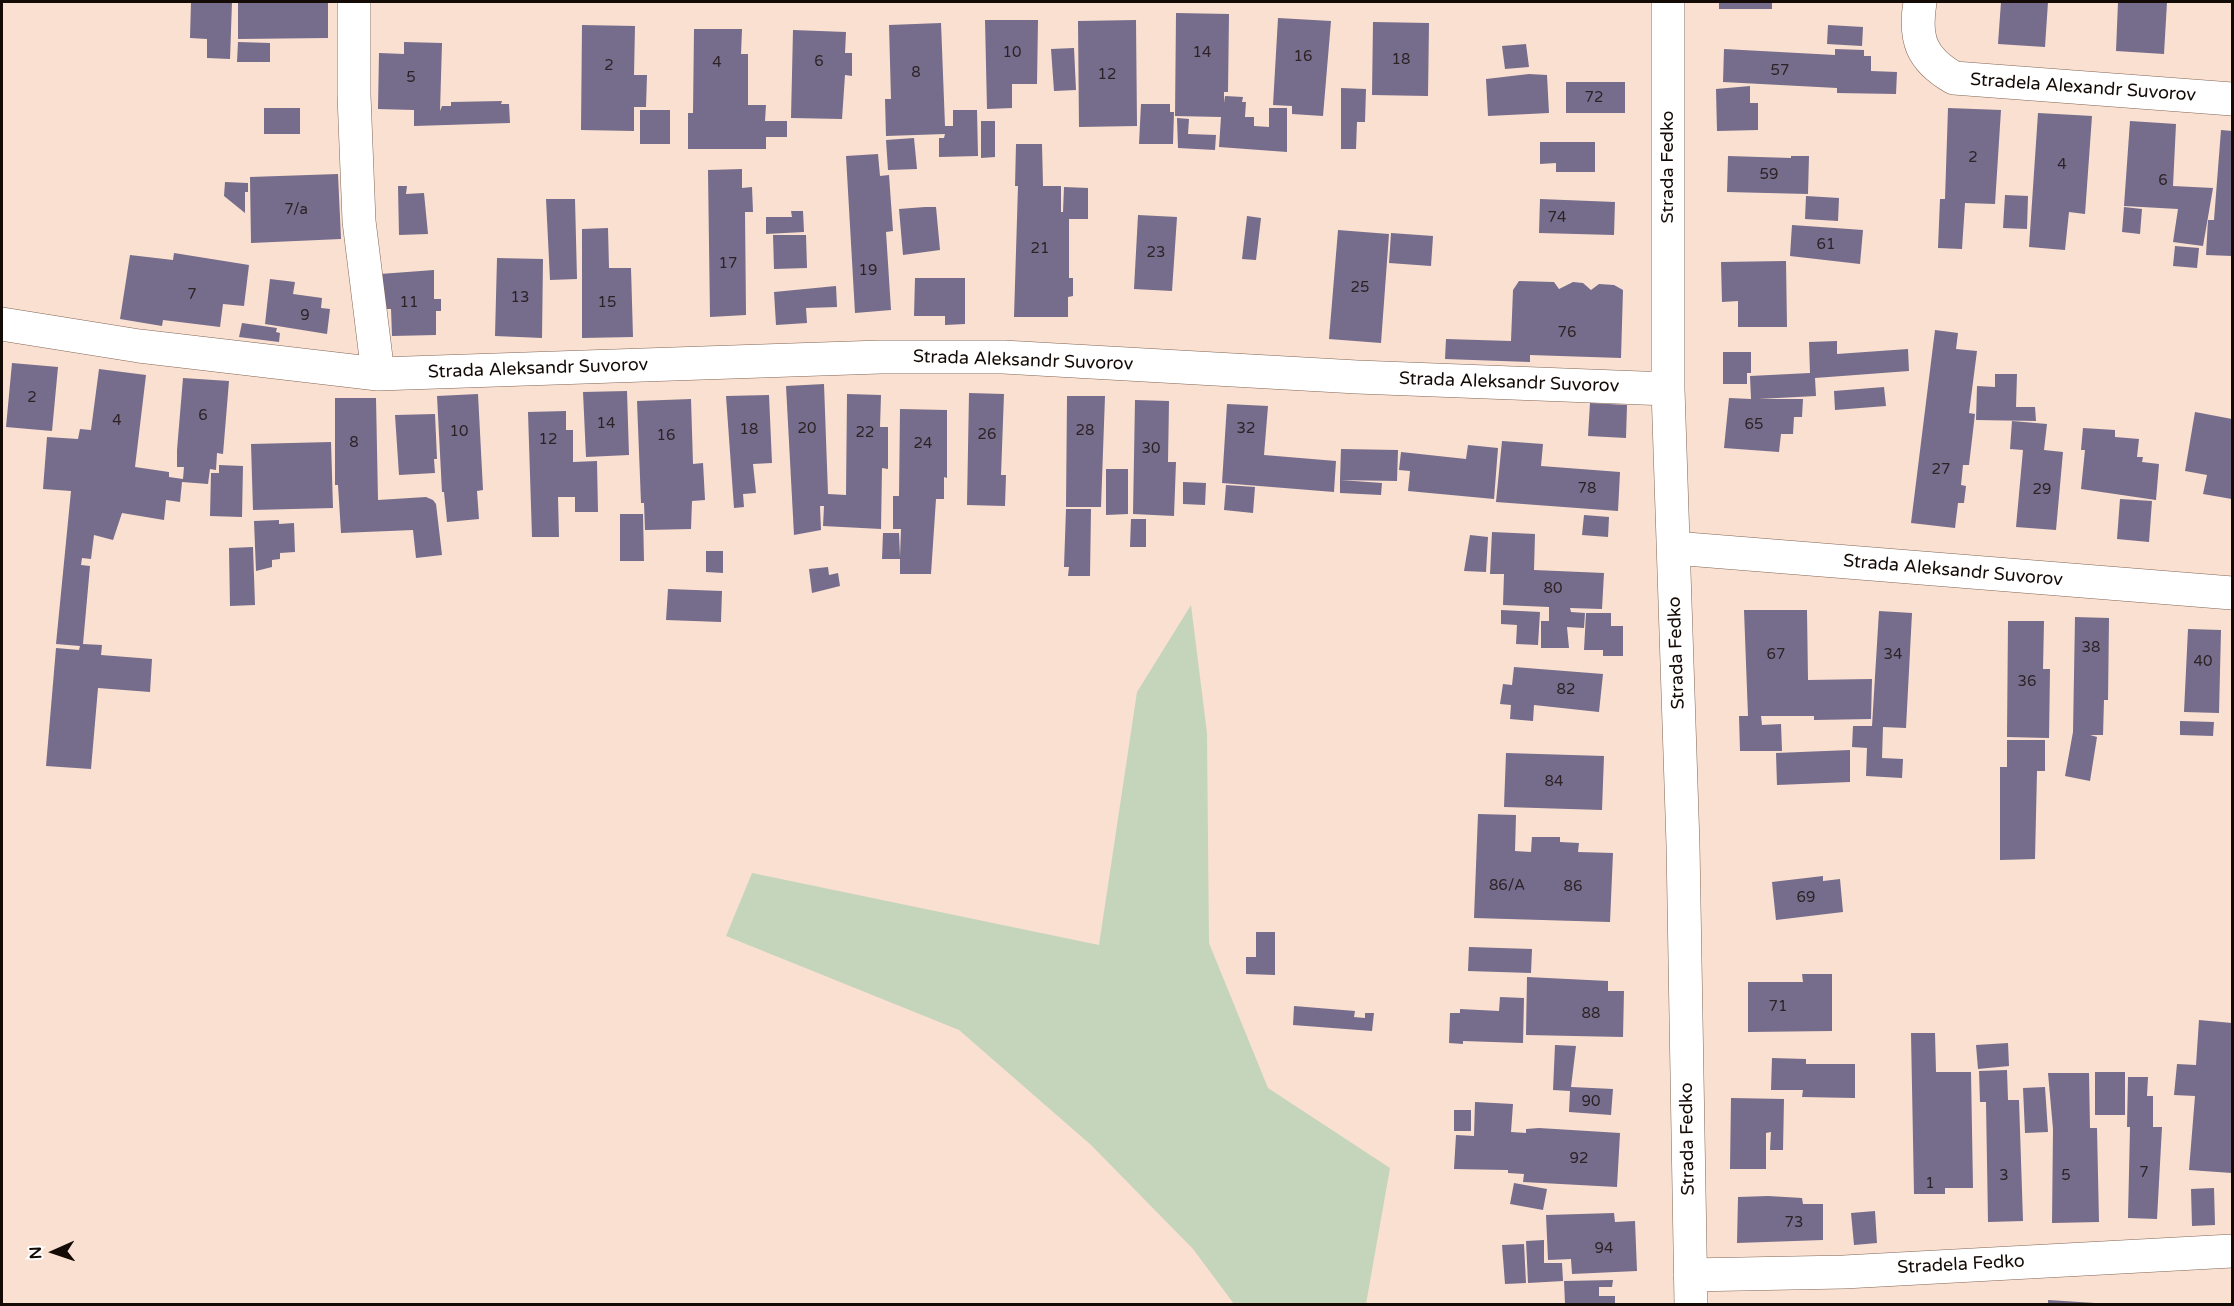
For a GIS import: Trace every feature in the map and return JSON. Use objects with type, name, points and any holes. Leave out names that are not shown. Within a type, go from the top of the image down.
[{"type":"street","points":[[354,2],[354,95],[359,221],[378,374]]},
{"type":"street","name":"Strada Fedko","points":[[1668,2],[1668,389],[1683,845],[1690,1290]]},
{"type":"street","name":"Stradela Alexandr Suvorov","points":[[1920,2],[1918,32],[1923,51],[1936,68],[1954,78],[2232,99]]},
{"type":"street","name":"Strada Aleksandr Suvorov","points":[[2,324],[139,346],[378,374],[880,357],[1003,357],[1357,377],[1668,389]]},
{"type":"street","name":"Strada Aleksandr Suvorov","points":[[1674,548],[2232,593]]},
{"type":"street","name":"Stradela Fedko","points":[[1690,1290],[1844,1272],[2232,1251]]},
{"type":"green space","points":[[1191,605],[1207,733],[1209,943],[1268,1088],[1390,1168],[1366,1304],[1234,1304],[1193,1249],[1091,1145],[959,1030],[726,936],[752,873],[1099,945],[1137,692]]},
{"type":"building","points":[[191,2],[232,2],[230,59],[207,58],[207,39],[190,38]]},
{"type":"building","points":[[238,2],[328,2],[328,38],[238,39]]},
{"type":"building","points":[[1719,2],[1772,2],[1772,9],[1719,9]]},
{"type":"building","points":[[2001,2],[2048,2],[2045,47],[1998,44]]},
{"type":"building","points":[[2118,2],[2167,2],[2164,54],[2116,51]]},
{"type":"building","points":[[1176,13],[1229,14],[1228,92],[1224,92],[1224,103],[1225,96],[1243,97],[1242,102],[1246,102],[1245,117],[1254,117],[1254,126],[1269,127],[1269,108],[1287,108],[1287,152],[1219,147],[1221,117],[1175,116]]},
{"type":"building","points":[[1278,18],[1331,21],[1323,116],[1292,114],[1292,106],[1273,105]]},
{"type":"building","points":[[985,20],[1038,20],[1037,84],[1012,84],[1012,108],[987,109]]},
{"type":"building","points":[[1136,20],[1137,126],[1079,127],[1078,21]]},
{"type":"building","points":[[1373,22],[1429,23],[1428,96],[1372,95]]},
{"type":"building","points":[[941,23],[945,126],[953,126],[953,110],[977,110],[978,156],[939,157],[939,138],[944,138],[945,134],[886,136],[885,99],[891,99],[889,25]]},
{"type":"building","points":[[582,25],[635,26],[634,75],[647,75],[646,107],[634,107],[634,131],[581,130]]},
{"type":"building","points":[[1828,25],[1863,27],[1862,46],[1827,44]]},
{"type":"building","points":[[694,29],[742,29],[741,54],[748,54],[748,105],[766,105],[765,121],[787,121],[787,137],[766,137],[766,149],[688,149],[688,113],[693,113]]},
{"type":"building","points":[[793,30],[846,32],[845,53],[852,53],[852,76],[845,75],[842,119],[791,118]]},
{"type":"building","points":[[238,42],[270,43],[270,62],[237,62]]},
{"type":"building","points":[[404,42],[442,43],[440,111],[442,106],[451,106],[451,102],[502,101],[501,104],[509,104],[510,123],[414,126],[414,110],[378,109],[379,53],[404,54]]},
{"type":"building","points":[[1526,44],[1529,67],[1505,69],[1502,46]]},
{"type":"building","points":[[1074,48],[1076,90],[1054,91],[1051,49]]},
{"type":"building","points":[[1724,49],[1835,55],[1835,49],[1864,50],[1864,56],[1871,56],[1871,71],[1897,72],[1896,94],[1837,93],[1837,88],[1723,82]]},
{"type":"building","points":[[1529,74],[1547,75],[1549,113],[1488,116],[1486,79]]},
{"type":"building","points":[[1566,82],[1625,82],[1625,113],[1566,113]]},
{"type":"building","points":[[1750,86],[1750,103],[1758,103],[1758,130],[1717,131],[1716,89]]},
{"type":"building","points":[[1341,88],[1366,89],[1365,122],[1357,122],[1356,149],[1341,149]]},
{"type":"building","points":[[1141,104],[1170,104],[1170,112],[1174,112],[1173,144],[1139,144]]},
{"type":"building","points":[[264,108],[300,108],[300,134],[264,134]]},
{"type":"building","points":[[1948,108],[2001,110],[1995,204],[1965,203],[1962,249],[1938,248],[1940,199],[1945,199]]},
{"type":"building","points":[[640,110],[670,110],[670,144],[640,144]]},
{"type":"building","points":[[2038,113],[2092,116],[2085,214],[2069,212],[2065,250],[2029,247]]},
{"type":"building","points":[[1177,118],[1189,119],[1188,134],[1216,135],[1215,150],[1178,148]]},
{"type":"building","points":[[981,121],[995,121],[995,157],[981,158]]},
{"type":"building","points":[[2130,121],[2176,124],[2173,186],[2213,188],[2203,246],[2173,242],[2178,209],[2124,206]]},
{"type":"building","points":[[2221,130],[2232,131],[2232,256],[2206,255],[2208,220],[2214,220]]},
{"type":"building","points":[[914,138],[917,169],[888,170],[886,140]]},
{"type":"building","points":[[1540,142],[1595,142],[1595,172],[1556,172],[1556,163],[1540,164]]},
{"type":"building","points":[[1016,144],[1042,144],[1043,186],[1061,186],[1061,212],[1063,212],[1064,187],[1088,188],[1088,219],[1069,219],[1069,278],[1073,278],[1073,296],[1068,297],[1068,317],[1014,317],[1018,186],[1015,186]]},
{"type":"building","points":[[878,154],[880,176],[889,175],[893,231],[886,232],[891,310],[855,313],[846,156]]},
{"type":"building","points":[[1728,156],[1791,158],[1791,156],[1809,156],[1808,194],[1727,192]]},
{"type":"building","points":[[742,169],[742,188],[752,187],[753,212],[745,212],[746,315],[710,317],[708,170]]},
{"type":"building","points":[[338,174],[341,239],[251,243],[250,177]]},
{"type":"building","points":[[225,182],[248,183],[248,192],[245,192],[245,213],[224,196]]},
{"type":"building","points":[[398,186],[407,186],[406,194],[424,193],[428,234],[399,235]]},
{"type":"building","points":[[2005,195],[2028,196],[2027,229],[2003,228]]},
{"type":"building","points":[[1806,196],[1839,198],[1838,221],[1805,219]]},
{"type":"building","points":[[546,199],[575,199],[577,279],[550,280]]},
{"type":"building","points":[[1540,199],[1615,202],[1614,235],[1539,233]]},
{"type":"building","points":[[936,207],[940,250],[903,255],[899,209]]},
{"type":"building","points":[[2124,207],[2142,209],[2140,234],[2122,232]]},
{"type":"building","points":[[791,211],[803,211],[804,232],[766,234],[766,217],[792,217]]},
{"type":"building","points":[[1138,215],[1177,217],[1172,291],[1134,289]]},
{"type":"building","points":[[1247,216],[1261,218],[1256,260],[1242,259]]},
{"type":"building","points":[[1792,225],[1863,230],[1860,264],[1790,256]]},
{"type":"building","points":[[608,228],[609,268],[631,268],[633,337],[582,338],[582,229]]},
{"type":"building","points":[[1338,230],[1389,234],[1381,343],[1329,339]]},
{"type":"building","points":[[1391,233],[1433,236],[1431,266],[1389,263]]},
{"type":"building","points":[[773,235],[806,235],[807,268],[774,269]]},
{"type":"building","points":[[2175,246],[2199,248],[2197,268],[2173,266]]},
{"type":"building","points":[[174,253],[249,265],[244,306],[223,304],[220,327],[163,320],[162,326],[120,319],[130,255],[173,260]]},
{"type":"building","points":[[497,258],[543,259],[542,338],[495,336]]},
{"type":"building","points":[[1786,261],[1787,327],[1738,327],[1738,301],[1722,302],[1721,262]]},
{"type":"building","points":[[434,270],[434,299],[441,299],[441,311],[436,311],[436,335],[392,336],[391,309],[382,309],[380,274]]},
{"type":"building","points":[[915,278],[965,278],[965,324],[945,325],[945,316],[914,316]]},
{"type":"building","points":[[270,279],[295,282],[293,294],[322,298],[321,308],[330,309],[327,334],[265,324]]},
{"type":"building","points":[[1519,281],[1554,282],[1559,289],[1573,282],[1583,283],[1591,290],[1599,284],[1614,285],[1623,290],[1621,358],[1530,355],[1530,362],[1445,359],[1446,339],[1511,341],[1513,290]]},
{"type":"building","points":[[836,286],[837,307],[806,308],[807,323],[776,325],[774,292]]},
{"type":"building","points":[[242,323],[277,328],[276,332],[280,333],[279,342],[239,337]]},
{"type":"building","points":[[1935,330],[1958,333],[1956,349],[1977,351],[1969,413],[1975,414],[1969,465],[1963,465],[1961,485],[1966,486],[1964,503],[1958,503],[1955,528],[1911,523]]},
{"type":"building","points":[[1837,341],[1837,354],[1908,349],[1909,371],[1815,378],[1816,396],[1758,399],[1803,399],[1802,417],[1794,417],[1793,434],[1781,434],[1779,452],[1724,448],[1729,398],[1751,399],[1750,376],[1810,373],[1809,342]]},
{"type":"building","points":[[1723,352],[1751,352],[1751,373],[1747,373],[1747,384],[1723,384]]},
{"type":"building","points":[[12,363],[58,367],[52,431],[6,427]]},
{"type":"building","points":[[99,369],[146,375],[135,467],[169,472],[169,477],[183,479],[184,467],[177,467],[177,450],[183,378],[229,381],[223,454],[217,453],[216,470],[210,469],[208,484],[182,482],[180,502],[166,500],[164,520],[122,513],[113,540],[94,535],[91,559],[82,558],[81,565],[90,566],[83,644],[102,645],[101,655],[152,659],[150,692],[98,688],[91,769],[46,766],[56,648],[79,650],[80,646],[56,644],[71,491],[43,489],[47,437],[78,439],[80,429],[91,430]]},
{"type":"building","points":[[1995,374],[2017,374],[2016,407],[2035,407],[2036,421],[1976,420],[1977,386],[1995,387]]},
{"type":"building","points":[[824,384],[828,494],[846,495],[847,394],[881,395],[880,427],[888,427],[888,469],[882,468],[881,529],[823,526],[824,506],[820,506],[821,530],[794,535],[786,386]]},
{"type":"building","points":[[1884,387],[1886,406],[1835,410],[1834,391]]},
{"type":"building","points":[[627,391],[629,455],[586,457],[583,392]]},
{"type":"building","points":[[969,393],[1004,394],[1001,475],[1006,475],[1005,506],[967,505]]},
{"type":"building","points":[[478,394],[483,490],[477,491],[479,519],[447,522],[444,492],[442,492],[437,396]]},
{"type":"building","points":[[769,395],[772,463],[753,464],[756,493],[743,494],[744,507],[734,508],[726,396]]},
{"type":"building","points":[[1067,396],[1105,396],[1101,507],[1066,507]]},
{"type":"building","points":[[335,398],[376,398],[378,500],[426,497],[433,500],[436,504],[442,555],[416,558],[413,530],[341,533],[338,485],[335,485]]},
{"type":"building","points":[[691,399],[693,464],[703,463],[705,500],[692,501],[691,529],[645,530],[644,503],[641,503],[637,401]]},
{"type":"building","points":[[1135,400],[1169,401],[1168,462],[1176,462],[1174,516],[1133,514]]},
{"type":"building","points":[[1590,403],[1627,405],[1626,438],[1588,436]]},
{"type":"building","points":[[1227,404],[1268,406],[1264,455],[1336,461],[1334,492],[1222,483]]},
{"type":"building","points":[[900,409],[947,410],[947,478],[944,477],[944,499],[936,499],[931,574],[900,574],[900,559],[882,559],[883,533],[899,533],[900,557],[901,529],[893,529],[893,496],[899,496]]},
{"type":"building","points":[[566,411],[566,430],[573,430],[573,462],[597,461],[598,512],[575,512],[575,497],[558,497],[559,537],[532,537],[528,412]]},
{"type":"building","points":[[2195,412],[2232,419],[2232,499],[2203,494],[2207,475],[2185,471]]},
{"type":"building","points":[[435,414],[437,459],[434,459],[435,473],[399,475],[395,415]]},
{"type":"building","points":[[2012,421],[2047,424],[2044,450],[2063,452],[2056,530],[2016,527],[2023,450],[2010,449]]},
{"type":"building","points":[[2083,428],[2115,430],[2115,437],[2139,439],[2137,457],[2143,457],[2142,462],[2159,464],[2156,500],[2081,489],[2085,450],[2081,450]]},
{"type":"building","points":[[1502,441],[1543,444],[1541,466],[1620,472],[1618,511],[1496,502]]},
{"type":"building","points":[[331,442],[333,508],[253,510],[251,444]]},
{"type":"building","points":[[1468,445],[1498,448],[1494,499],[1408,491],[1410,471],[1399,470],[1401,452],[1466,459]]},
{"type":"building","points":[[1341,449],[1398,450],[1397,481],[1340,480]]},
{"type":"building","points":[[219,465],[243,466],[242,517],[210,516],[211,473],[219,473]]},
{"type":"building","points":[[1106,469],[1128,469],[1128,514],[1106,515]]},
{"type":"building","points":[[1340,480],[1382,483],[1381,495],[1340,493]]},
{"type":"building","points":[[1183,482],[1206,483],[1205,505],[1183,504]]},
{"type":"building","points":[[1226,485],[1255,487],[1253,513],[1224,510]]},
{"type":"building","points":[[2120,499],[2152,501],[2149,542],[2117,539]]},
{"type":"building","points":[[1066,509],[1091,509],[1090,576],[1068,576],[1069,567],[1064,567]]},
{"type":"building","points":[[620,514],[643,514],[644,561],[620,561]]},
{"type":"building","points":[[1584,515],[1609,517],[1608,537],[1582,535]]},
{"type":"building","points":[[1131,519],[1146,519],[1146,547],[1130,547]]},
{"type":"building","points":[[279,520],[279,524],[294,523],[295,552],[280,553],[280,559],[272,560],[272,567],[256,571],[254,521]]},
{"type":"building","points":[[1492,532],[1535,534],[1534,570],[1604,573],[1602,609],[1570,608],[1571,612],[1585,613],[1584,628],[1567,627],[1569,648],[1541,648],[1541,621],[1549,621],[1549,607],[1503,605],[1504,574],[1490,574]]},
{"type":"building","points":[[1470,535],[1488,537],[1486,572],[1464,571]]},
{"type":"building","points":[[253,547],[255,605],[230,606],[229,548]]},
{"type":"building","points":[[706,551],[723,551],[723,573],[706,572]]},
{"type":"building","points":[[828,567],[829,575],[838,573],[840,586],[812,593],[809,569]]},
{"type":"building","points":[[668,589],[722,591],[721,622],[666,620]]},
{"type":"building","points":[[1501,610],[1540,612],[1538,645],[1516,644],[1517,625],[1501,624]]},
{"type":"building","points":[[1744,610],[1807,610],[1808,680],[1872,679],[1871,719],[1814,720],[1814,716],[1761,716],[1762,725],[1781,724],[1782,751],[1740,751],[1739,716],[1748,716]]},
{"type":"building","points":[[1879,611],[1912,613],[1906,728],[1883,727],[1882,758],[1903,759],[1902,778],[1866,776],[1867,748],[1852,747],[1853,726],[1872,726]]},
{"type":"building","points":[[1586,613],[1611,613],[1611,626],[1623,626],[1623,656],[1603,656],[1603,650],[1584,650]]},
{"type":"building","points":[[2075,617],[2109,618],[2108,700],[2104,700],[2103,735],[2090,735],[2097,737],[2090,781],[2065,776],[2073,732]]},
{"type":"building","points":[[2008,621],[2044,621],[2043,669],[2050,669],[2049,738],[2007,737]]},
{"type":"building","points":[[2188,629],[2221,630],[2219,713],[2184,712]]},
{"type":"building","points":[[1514,667],[1603,674],[1599,712],[1534,705],[1533,721],[1510,719],[1511,705],[1500,704],[1503,684],[1512,685]]},
{"type":"building","points":[[2180,721],[2214,722],[2213,736],[2180,735]]},
{"type":"building","points":[[2007,740],[2045,740],[2045,771],[2037,771],[2035,859],[2000,860],[2000,767],[2007,767]]},
{"type":"building","points":[[1850,750],[1850,782],[1777,785],[1776,753]]},
{"type":"building","points":[[1506,753],[1604,756],[1602,810],[1504,807]]},
{"type":"building","points":[[1478,814],[1516,815],[1515,851],[1531,852],[1532,837],[1560,837],[1560,842],[1579,843],[1578,852],[1613,853],[1610,922],[1474,918]]},
{"type":"building","points":[[1823,876],[1823,881],[1840,879],[1843,912],[1776,920],[1772,882]]},
{"type":"building","points":[[1256,932],[1275,932],[1275,975],[1246,974],[1246,957],[1256,957]]},
{"type":"building","points":[[1469,947],[1532,949],[1531,973],[1468,971]]},
{"type":"building","points":[[1802,974],[1832,974],[1832,1031],[1748,1032],[1748,982],[1803,982]]},
{"type":"building","points":[[1527,977],[1608,981],[1608,991],[1624,991],[1623,1037],[1526,1035]]},
{"type":"building","points":[[1500,997],[1524,998],[1523,1043],[1463,1041],[1463,1044],[1449,1043],[1450,1013],[1460,1013],[1460,1009],[1499,1011]]},
{"type":"building","points":[[1294,1006],[1355,1011],[1354,1017],[1365,1018],[1365,1013],[1374,1013],[1372,1031],[1293,1025]]},
{"type":"building","points":[[2199,1020],[2232,1023],[2232,1173],[2189,1170],[2195,1096],[2174,1095],[2177,1064],[2196,1065]]},
{"type":"building","points":[[1911,1033],[1935,1033],[1936,1072],[1971,1072],[1973,1188],[1945,1188],[1945,1194],[1914,1194]]},
{"type":"building","points":[[2008,1043],[2009,1066],[1978,1069],[1976,1045]]},
{"type":"building","points":[[1555,1045],[1576,1046],[1571,1087],[1613,1089],[1611,1115],[1569,1112],[1570,1091],[1553,1090]]},
{"type":"building","points":[[1772,1058],[1806,1059],[1806,1064],[1855,1064],[1855,1098],[1802,1097],[1803,1090],[1771,1090]]},
{"type":"building","points":[[2007,1070],[2008,1100],[2019,1100],[2023,1221],[1988,1222],[1986,1102],[1980,1102],[1979,1071]]},
{"type":"building","points":[[2095,1072],[2125,1072],[2125,1115],[2095,1115]]},
{"type":"building","points":[[2048,1073],[2089,1073],[2090,1128],[2097,1128],[2099,1222],[2052,1223],[2053,1129]]},
{"type":"building","points":[[2128,1077],[2148,1077],[2147,1096],[2153,1096],[2153,1127],[2162,1127],[2157,1219],[2128,1218],[2130,1127],[2127,1127]]},
{"type":"building","points":[[2045,1087],[2048,1132],[2025,1133],[2023,1088]]},
{"type":"building","points":[[1731,1098],[1784,1099],[1783,1150],[1770,1150],[1771,1132],[1766,1133],[1766,1169],[1730,1169]]},
{"type":"building","points":[[1475,1102],[1513,1104],[1511,1132],[1526,1133],[1526,1129],[1539,1128],[1620,1133],[1617,1187],[1523,1182],[1524,1174],[1508,1173],[1508,1170],[1454,1169],[1456,1135],[1474,1136]]},
{"type":"building","points":[[1454,1110],[1471,1110],[1471,1131],[1454,1131]]},
{"type":"building","points":[[1514,1183],[1547,1189],[1543,1210],[1510,1204]]},
{"type":"building","points":[[2214,1188],[2215,1225],[2192,1226],[2191,1189]]},
{"type":"building","points":[[1738,1197],[1802,1198],[1803,1204],[1823,1204],[1823,1240],[1737,1243]]},
{"type":"building","points":[[1875,1211],[1877,1243],[1854,1245],[1851,1213]]},
{"type":"building","points":[[1614,1213],[1615,1222],[1635,1221],[1637,1271],[1572,1274],[1571,1259],[1548,1260],[1546,1215]]},
{"type":"building","points":[[1544,1240],[1544,1263],[1562,1263],[1563,1281],[1528,1283],[1526,1241]]},
{"type":"building","points":[[1524,1244],[1526,1283],[1505,1284],[1502,1245]]},
{"type":"building","points":[[1613,1280],[1612,1287],[1599,1287],[1599,1296],[1615,1296],[1615,1304],[1565,1304],[1564,1281]]},
{"type":"building","points":[[2048,1300],[2095,1303],[2095,1304],[2048,1304]]}]
